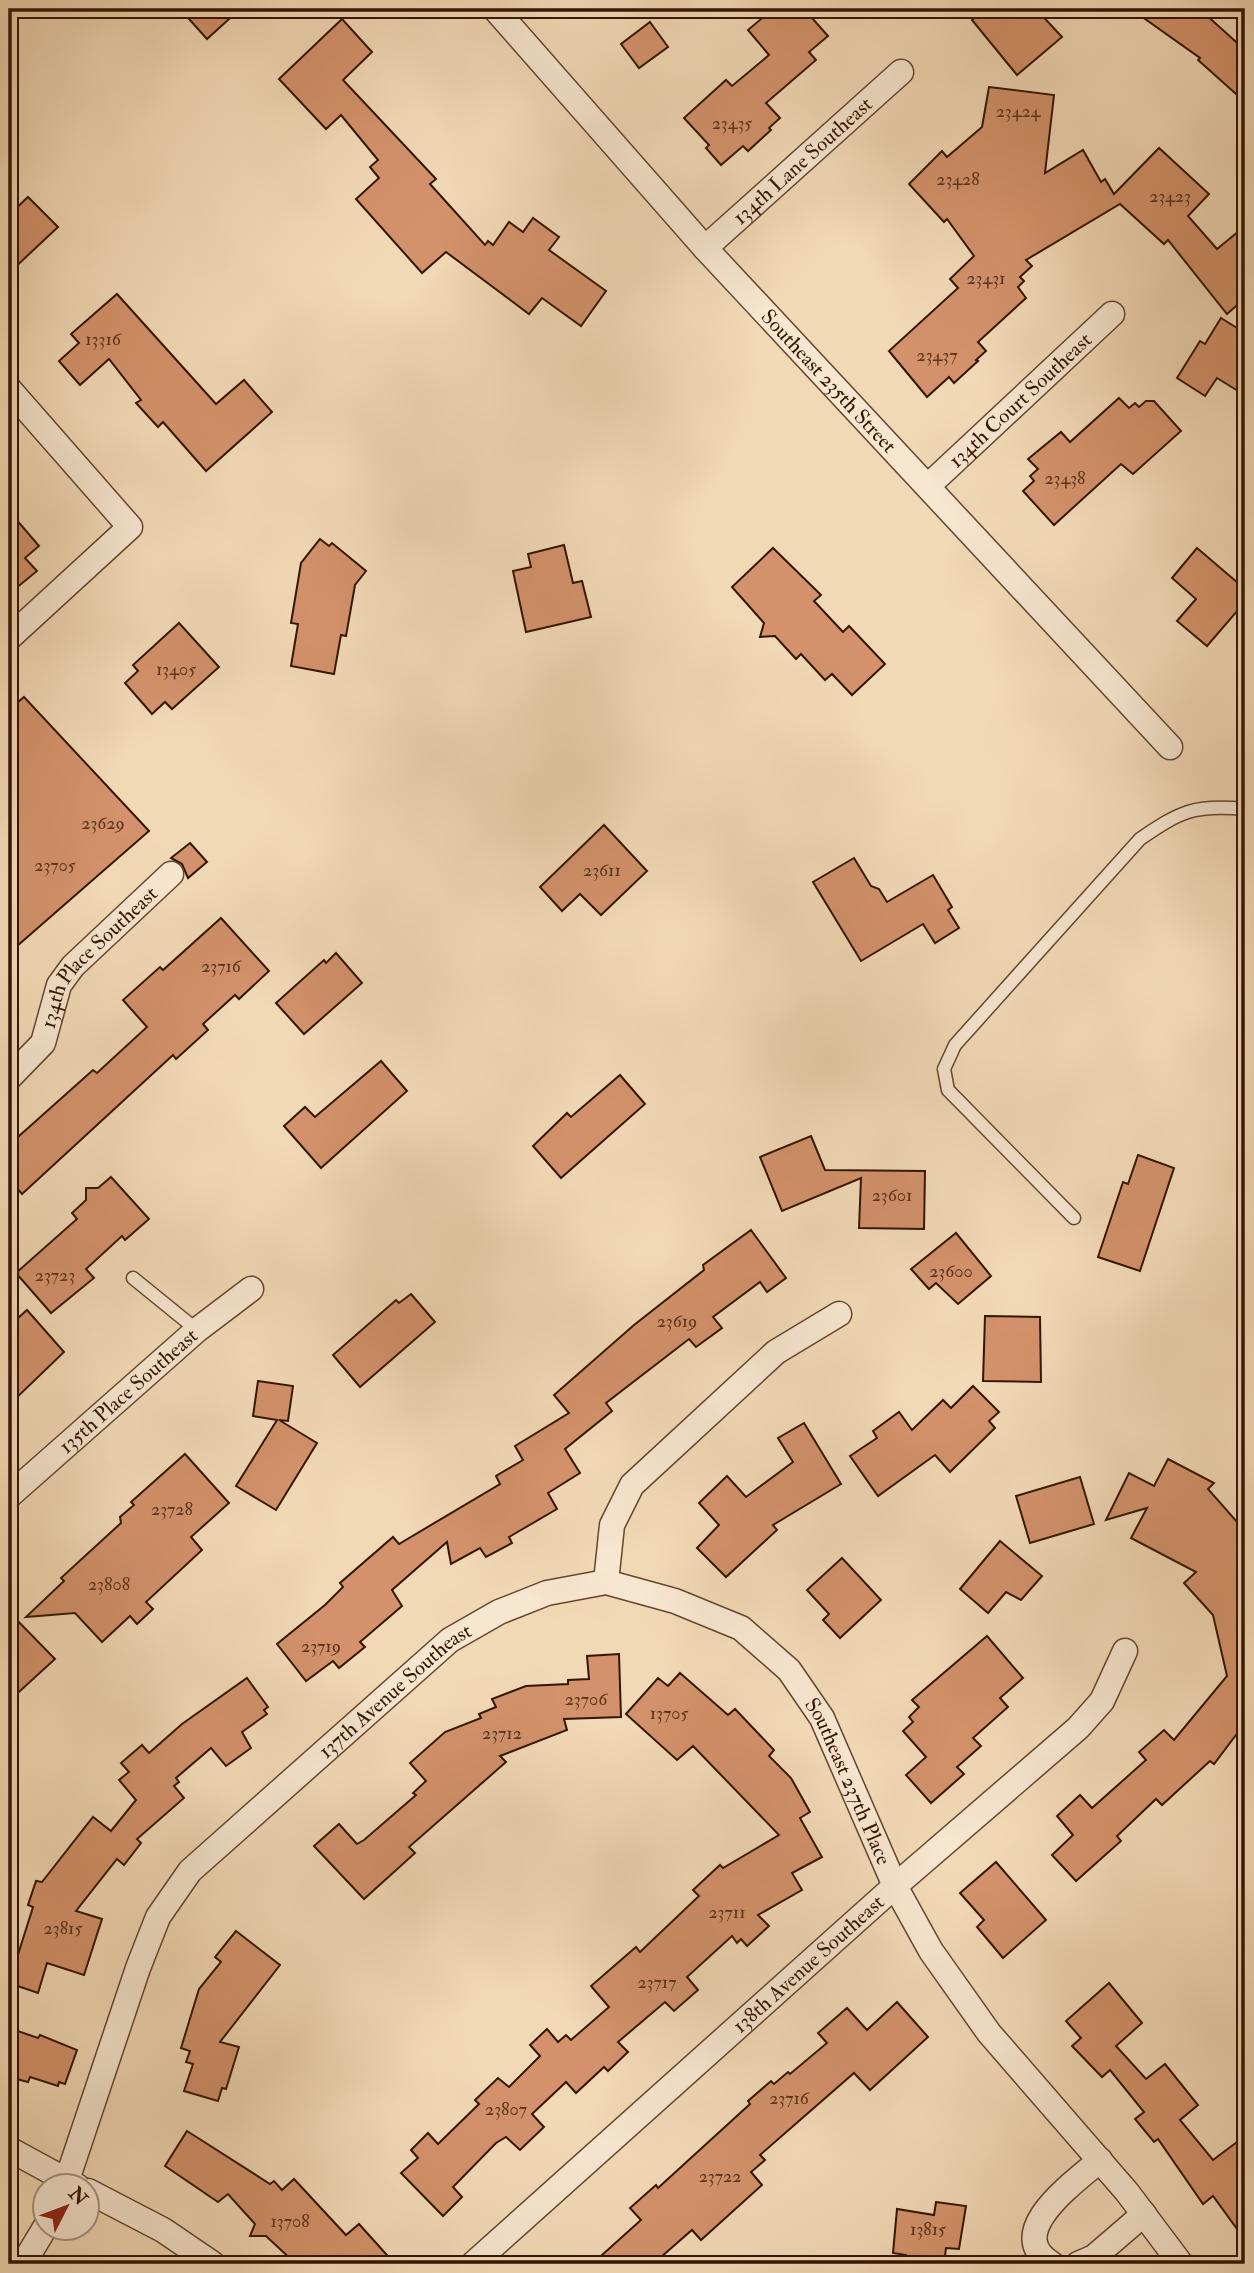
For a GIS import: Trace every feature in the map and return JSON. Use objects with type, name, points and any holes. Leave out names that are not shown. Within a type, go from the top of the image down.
[{"type":"street","name":"Southeast 235th Street","points":[[495,9],[705,248],[1170,747]]},
{"type":"street","name":"134th Lane Southeast","points":[[705,248],[901,72]]},
{"type":"street","name":"134th Court Southeast","points":[[928,485],[1112,314]]},
{"type":"street","points":[[9,389],[130,527],[9,638]]},
{"type":"street","name":"134th Place Southeast","points":[[9,1078],[43,1043],[59,985],[73,966],[171,874]]},
{"type":"street","name":"135th Place Southeast","points":[[9,1496],[197,1330],[251,1289]]},
{"type":"street","points":[[606,1582],[612,1525],[632,1485],[776,1352],[838,1314]]},
{"type":"street","name":"Southeast 237th Place","points":[[606,1582],[675,1601],[741,1628],[789,1670],[822,1718],[895,1886],[931,1951],[989,2033],[1100,2160],[1181,2264]]},
{"type":"street","name":"137th Avenue Southeast","points":[[78,2172],[138,1968],[158,1917],[190,1871],[450,1640],[499,1612],[547,1593],[606,1582]]},
{"type":"street","name":"138th Avenue Southeast","points":[[473,2264],[895,1886],[1078,1728],[1102,1701],[1125,1651]]},
{"type":"street","points":[[9,2149],[49,2172]]},
{"type":"street","points":[[1052,2264],[1042,2258],[1034,2243],[1038,2223],[1047,2208],[1100,2160]]},
{"type":"street","points":[[102,2200],[163,2230],[213,2264]]},
{"type":"street","points":[[1078,2264],[1094,2257],[1144,2214]]},
{"type":"street","points":[[23,2264],[36,2242]]},
{"type":"lane","points":[[1074,1218],[948,1090],[944,1069],[954,1045],[1140,839],[1169,819],[1199,807],[1245,809]]},
{"type":"lane","points":[[133,1278],[197,1330]]},
{"type":"building","points":[[180,9],[240,9],[207,39]]},
{"type":"building","points":[[773,9],[804,9],[828,36],[809,52],[816,60],[766,103],[780,118],[769,128],[771,130],[748,151],[743,146],[721,165],[706,148],[709,145],[684,118],[726,80],[732,86],[769,55],[748,30]]},
{"type":"building","points":[[984,9],[1036,9],[1062,37],[1017,75],[972,20]]},
{"type":"building","points":[[1131,9],[1198,9],[1204,13],[1245,50],[1245,102],[1198,60],[1200,58]]},
{"type":"building","points":[[342,19],[372,52],[343,80],[436,179],[430,184],[485,245],[488,241],[493,245],[509,222],[523,232],[533,218],[559,237],[549,250],[606,291],[581,326],[542,298],[529,314],[446,252],[422,273],[356,199],[379,178],[370,167],[378,160],[341,115],[326,129],[279,79]]},
{"type":"building","points":[[650,22],[668,47],[639,68],[621,44]]},
{"type":"building","points":[[989,87],[1054,95],[1045,173],[1083,150],[1101,182],[1105,179],[1114,194],[1159,148],[1209,194],[1188,216],[1217,249],[1245,226],[1245,298],[1227,314],[1168,240],[1164,244],[1120,204],[1026,260],[1032,266],[1020,277],[1024,281],[1018,287],[1026,298],[978,342],[986,351],[976,360],[978,361],[954,383],[949,377],[927,397],[889,351],[958,288],[950,279],[974,256],[947,219],[944,222],[909,184],[942,151],[947,157],[982,127]]},
{"type":"building","points":[[28,197],[58,227],[9,273],[9,215]]},
{"type":"building","points":[[117,294],[216,404],[244,380],[272,412],[206,471],[163,422],[158,427],[136,403],[141,400],[109,359],[80,385],[59,361],[79,343],[71,334]]},
{"type":"building","points":[[1221,318],[1245,333],[1245,380],[1238,391],[1217,378],[1205,396],[1177,378],[1200,341],[1205,344]]},
{"type":"building","points":[[1119,398],[1129,408],[1135,403],[1139,407],[1146,401],[1154,401],[1181,431],[1133,474],[1121,464],[1054,525],[1023,491],[1034,481],[1030,476],[1038,469],[1028,459],[1061,432],[1070,442]]},
{"type":"building","points":[[9,511],[39,546],[25,558],[37,571],[9,594]]},
{"type":"building","points":[[320,539],[329,546],[332,543],[366,571],[355,585],[346,636],[341,635],[334,674],[291,666],[298,624],[291,623],[301,563]]},
{"type":"building","points":[[564,545],[573,583],[582,581],[591,617],[526,632],[513,571],[531,567],[528,554]]},
{"type":"building","points":[[773,548],[821,595],[814,601],[843,632],[849,626],[885,664],[852,695],[832,674],[825,680],[801,654],[796,659],[775,636],[760,637],[764,623],[732,587]]},
{"type":"building","points":[[1197,548],[1245,589],[1245,602],[1207,646],[1177,621],[1196,599],[1172,578]]},
{"type":"building","points":[[179,623],[219,667],[172,709],[165,702],[152,714],[125,683],[138,671],[133,665]]},
{"type":"building","points":[[24,697],[149,831],[9,953],[9,710]]},
{"type":"building","points":[[604,825],[647,871],[601,915],[580,894],[562,911],[540,887]]},
{"type":"building","points":[[190,843],[207,862],[188,878],[182,864],[171,858]]},
{"type":"building","points":[[854,858],[871,886],[879,889],[887,902],[933,875],[952,907],[948,910],[959,928],[935,943],[923,924],[861,961],[813,882]]},
{"type":"building","points":[[221,918],[269,971],[239,999],[235,995],[203,1024],[208,1030],[176,1059],[173,1055],[22,1194],[9,1179],[9,1145],[93,1070],[97,1073],[147,1027],[123,1000],[160,967],[163,970]]},
{"type":"building","points":[[336,953],[362,983],[304,1034],[276,1003],[324,960],[326,963]]},
{"type":"building","points":[[381,1061],[407,1091],[321,1168],[284,1126],[305,1107],[315,1117]]},
{"type":"building","points":[[620,1075],[645,1104],[561,1178],[533,1146],[567,1113],[571,1117]]},
{"type":"building","points":[[811,1136],[825,1170],[925,1171],[924,1229],[859,1228],[861,1178],[782,1211],[760,1157]]},
{"type":"building","points":[[1138,1155],[1174,1168],[1140,1271],[1098,1257],[1123,1182],[1128,1184]]},
{"type":"building","points":[[111,1177],[149,1219],[125,1240],[122,1236],[86,1269],[94,1278],[51,1313],[16,1273],[77,1219],[72,1213],[86,1200],[86,1188],[98,1188]]},
{"type":"building","points":[[751,1230],[786,1278],[767,1292],[760,1282],[713,1317],[722,1328],[696,1347],[689,1339],[606,1403],[612,1411],[565,1449],[580,1473],[548,1493],[557,1509],[509,1537],[512,1543],[486,1557],[480,1548],[451,1564],[447,1542],[392,1590],[402,1606],[360,1642],[365,1647],[339,1668],[333,1661],[306,1681],[277,1644],[325,1605],[343,1587],[340,1583],[393,1537],[399,1544],[500,1484],[496,1476],[523,1460],[515,1446],[569,1413],[554,1395],[634,1325],[704,1270],[703,1265]]},
{"type":"building","points":[[956,1233],[991,1276],[958,1304],[936,1283],[929,1289],[911,1269]]},
{"type":"building","points":[[411,1294],[435,1322],[360,1387],[333,1355],[396,1300],[399,1303]]},
{"type":"building","points":[[27,1310],[64,1352],[9,1405],[9,1326]]},
{"type":"building","points":[[985,1316],[1040,1317],[1041,1382],[983,1381]]},
{"type":"building","points":[[258,1381],[293,1386],[288,1421],[279,1420],[317,1443],[276,1510],[236,1486],[277,1420],[253,1416]]},
{"type":"building","points":[[973,1386],[999,1412],[989,1421],[995,1428],[950,1472],[935,1455],[878,1496],[850,1456],[877,1438],[873,1431],[899,1412],[912,1430],[943,1400],[951,1408]]},
{"type":"building","points":[[804,1423],[841,1484],[773,1525],[777,1530],[726,1577],[697,1548],[719,1525],[699,1503],[727,1476],[746,1497],[793,1462],[778,1438]]},
{"type":"building","points":[[185,1454],[229,1503],[191,1537],[202,1550],[146,1602],[153,1609],[137,1624],[130,1616],[102,1642],[75,1613],[26,1617],[64,1581],[61,1578],[121,1523],[120,1517],[134,1505],[131,1502]]},
{"type":"building","points":[[1168,1459],[1214,1483],[1208,1489],[1245,1531],[1245,1723],[1214,1764],[1210,1761],[1162,1805],[1156,1799],[1117,1836],[1121,1841],[1076,1881],[1052,1855],[1073,1835],[1057,1816],[1080,1795],[1092,1808],[1146,1760],[1139,1752],[1164,1730],[1174,1740],[1227,1676],[1213,1615],[1184,1583],[1196,1572],[1131,1538],[1147,1508],[1106,1520],[1129,1473],[1154,1486]]},
{"type":"building","points":[[1080,1477],[1094,1524],[1030,1543],[1016,1496]]},
{"type":"building","points":[[1000,1541],[1042,1576],[1021,1600],[1006,1592],[988,1613],[960,1589]]},
{"type":"building","points":[[842,1558],[881,1600],[840,1638],[823,1620],[829,1614],[807,1590]]},
{"type":"building","points":[[9,1612],[55,1659],[9,1701]]},
{"type":"building","points":[[987,1636],[1023,1678],[1000,1698],[1008,1707],[973,1738],[981,1746],[957,1767],[964,1774],[931,1803],[906,1775],[926,1757],[903,1731],[913,1722],[909,1717],[919,1707],[912,1700]]},
{"type":"building","points":[[619,1654],[621,1717],[564,1719],[567,1730],[500,1756],[506,1762],[409,1847],[415,1853],[364,1899],[314,1846],[339,1824],[357,1844],[364,1840],[416,1795],[413,1793],[426,1781],[410,1763],[445,1732],[481,1718],[479,1714],[496,1707],[492,1699],[526,1686],[568,1684],[568,1680],[589,1679],[587,1656]]},
{"type":"building","points":[[680,1673],[728,1715],[735,1709],[774,1750],[769,1756],[791,1778],[810,1812],[800,1818],[822,1857],[792,1873],[802,1890],[758,1915],[769,1926],[747,1946],[741,1939],[737,1943],[732,1936],[687,1977],[698,1990],[674,2011],[665,2002],[618,2042],[628,2052],[608,2071],[604,2067],[576,2093],[566,2082],[532,2114],[544,2127],[520,2150],[506,2137],[496,2143],[453,2187],[462,2197],[443,2216],[401,2173],[418,2158],[411,2150],[428,2133],[438,2144],[479,2104],[475,2100],[498,2078],[509,2087],[540,2056],[530,2045],[547,2029],[558,2042],[566,2035],[571,2040],[609,2007],[591,1986],[636,1947],[640,1952],[699,1896],[693,1890],[720,1865],[723,1868],[779,1835],[693,1746],[677,1760],[626,1714],[658,1678],[668,1686]]},
{"type":"building","points":[[247,1678],[268,1707],[264,1710],[267,1714],[242,1732],[251,1748],[226,1766],[211,1748],[176,1778],[179,1782],[174,1786],[184,1798],[137,1839],[141,1843],[124,1865],[117,1859],[76,1911],[102,1919],[84,1975],[47,1963],[38,1993],[9,1983],[33,1907],[28,1905],[36,1881],[42,1882],[93,1817],[111,1831],[136,1800],[119,1780],[129,1772],[121,1763],[142,1745],[149,1753],[182,1724]]},
{"type":"building","points":[[996,1862],[1046,1920],[1003,1958],[977,1927],[984,1920],[960,1893]]},
{"type":"building","points":[[236,1931],[280,1965],[220,2042],[239,2047],[226,2089],[222,2088],[218,2101],[184,2091],[193,2064],[186,2062],[190,2051],[181,2048],[199,1989],[221,1962],[215,1957]]},
{"type":"building","points":[[1109,1983],[1142,2023],[1116,2046],[1146,2079],[1165,2064],[1198,2105],[1180,2120],[1213,2160],[1245,2136],[1245,2240],[1213,2196],[1203,2204],[1158,2139],[1154,2142],[1135,2119],[1144,2112],[1110,2070],[1102,2077],[1072,2046],[1081,2038],[1066,2021]]},
{"type":"building","points":[[897,2002],[928,2037],[870,2090],[854,2073],[760,2155],[765,2160],[751,2172],[762,2185],[701,2240],[692,2230],[653,2264],[592,2264],[641,2220],[630,2208],[656,2185],[658,2188],[750,2104],[748,2101],[771,2081],[774,2084],[788,2072],[790,2074],[827,2043],[818,2033],[847,2008],[867,2030]]},
{"type":"building","points":[[9,2028],[38,2038],[40,2035],[77,2050],[65,2084],[59,2082],[58,2086],[30,2077],[28,2082],[9,2077]]},
{"type":"building","points":[[187,2131],[270,2184],[274,2181],[282,2190],[294,2179],[346,2235],[359,2224],[395,2264],[296,2264],[266,2236],[250,2236],[255,2224],[228,2194],[218,2202],[165,2166]]},
{"type":"building","points":[[936,2202],[966,2206],[959,2249],[946,2248],[944,2264],[905,2264],[906,2255],[893,2253],[897,2209],[934,2215]]}]
